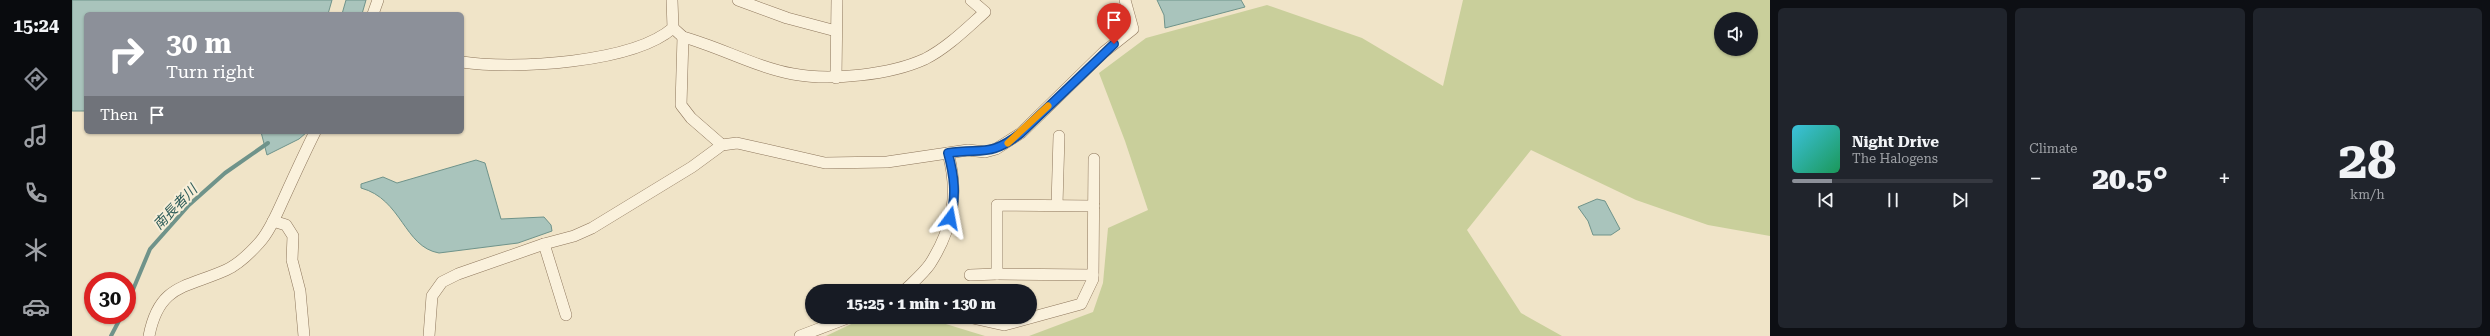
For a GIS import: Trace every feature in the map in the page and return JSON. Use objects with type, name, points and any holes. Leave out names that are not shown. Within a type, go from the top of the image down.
[{"type":"street","points":[[374,12],[378,0]]},
{"type":"street","points":[[672,0],[673,28],[683,37],[793,74],[836,78],[868,74],[925,58],[959,35],[985,12],[971,0]]},
{"type":"street","points":[[738,0],[787,18],[836,31]]},
{"type":"street","points":[[836,78],[837,0]]},
{"type":"street","points":[[429,336],[432,296],[442,282],[458,274],[544,244],[574,236],[592,228],[692,167],[722,145],[738,143],[824,163],[887,162],[968,150],[985,152],[996,149],[1021,133],[1104,52],[1132,29],[1125,0]]},
{"type":"street","points":[[464,62],[488,66],[617,54],[662,38],[673,28]]},
{"type":"street","points":[[683,37],[681,105],[691,118],[722,145]]},
{"type":"street","points":[[149,336],[153,316],[166,299],[182,286],[227,269],[240,262],[260,242],[273,221],[314,134]]},
{"type":"street","points":[[1057,206],[1059,136]]},
{"type":"street","points":[[911,284],[929,265],[945,232],[954,205],[954,173],[948,153]]},
{"type":"street","points":[[1037,316],[1081,304],[1093,275],[1094,159]]},
{"type":"street","points":[[997,274],[997,205],[1094,206]]},
{"type":"street","points":[[273,221],[286,225],[293,236],[292,260],[300,291],[304,336]]},
{"type":"street","points":[[544,244],[566,315]]},
{"type":"street","points":[[970,275],[1093,275]]},
{"type":"street","points":[[800,336],[832,324]]},
{"type":"green space","points":[[1463,0],[1770,0],[1770,236],[1708,225],[1636,200],[1531,150],[1467,230],[1521,313],[1562,336],[1029,336],[1093,312],[1103,283],[1108,228],[1148,210],[1125,141],[1099,73],[1146,38],[1267,5],[1362,38],[1443,86]]},
{"type":"green space","points":[[851,324],[946,324],[985,336],[826,336]]},
{"type":"water","points":[[72,0],[332,0],[329,12],[84,12],[84,111],[72,111]]},
{"type":"water","points":[[346,0],[366,0],[363,12],[343,12]]},
{"type":"water","points":[[1157,0],[1241,0],[1245,7],[1165,28],[1164,15]]},
{"type":"water","points":[[262,134],[305,134],[299,139],[267,155]]},
{"type":"water","points":[[476,160],[485,163],[501,219],[544,217],[551,225],[552,231],[518,243],[439,253],[427,249],[418,242],[386,202],[375,194],[361,188],[361,184],[383,177],[397,183]]},
{"type":"water","points":[[1597,199],[1605,201],[1620,229],[1611,235],[1593,235],[1588,221],[1578,207]]},
{"type":"waterway","name":"南長者川","points":[[136,282],[150,249],[189,205],[225,173],[268,143]]},
{"type":"waterway","name":"南長者川","points":[[111,336],[117,324]]},
{"type":"slow traffic","points":[[1008,143],[1021,133],[1048,106]]},
{"type":"route","points":[[950,218],[954,205],[954,173],[948,153],[968,150],[985,152],[1007,144],[1021,133],[1114,44]]}]
